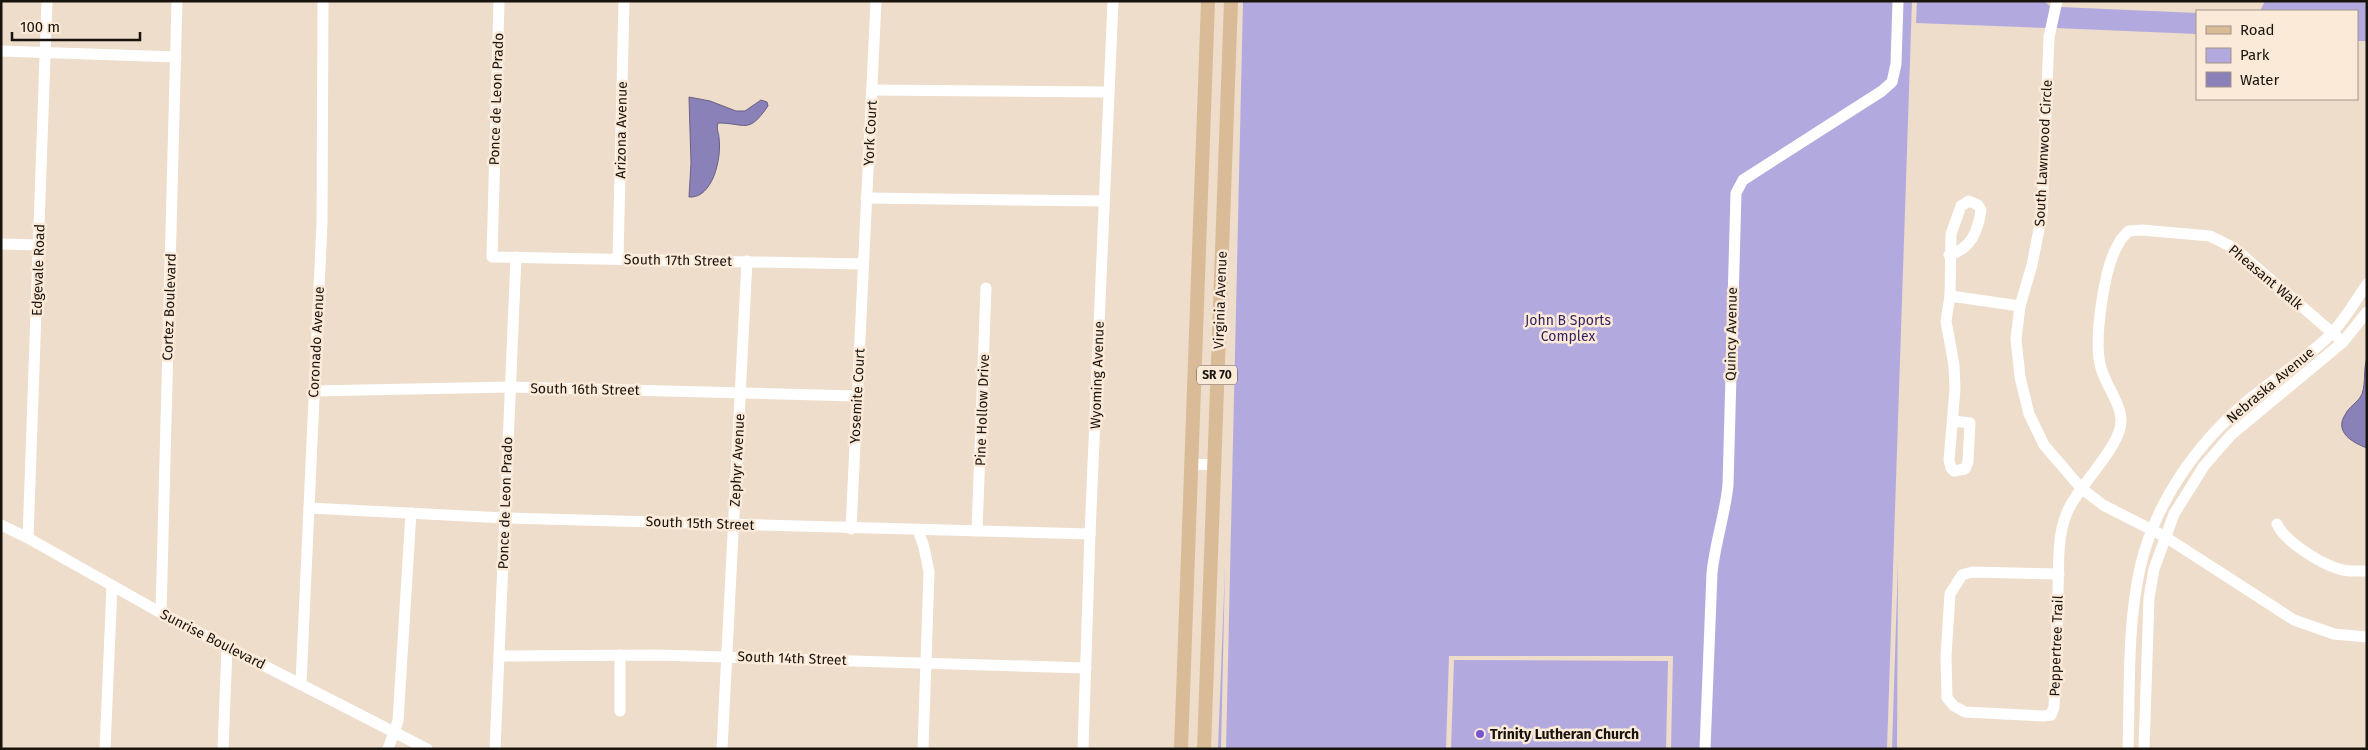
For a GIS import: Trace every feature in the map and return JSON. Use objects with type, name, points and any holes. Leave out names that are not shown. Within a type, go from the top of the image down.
[{"type":"main road","name":"Virginia Avenue","points":[[1181,749],[1208,1]]},
{"type":"main road","name":"Virginia Avenue","points":[[1204,749],[1231,1]]},
{"type":"street","name":"Edgevale Road","points":[[28,538],[47,1]]},
{"type":"street","name":"Cortez Boulevard","points":[[161,613],[177,1]]},
{"type":"street","name":"Coronado Avenue","points":[[301,683],[322,223],[323,1]]},
{"type":"street","name":"Ponce de Leon Prado","points":[[492,257],[499,1]]},
{"type":"street","name":"Arizona Avenue","points":[[618,259],[624,1]]},
{"type":"street","name":"York Court","points":[[863,264],[876,1]]},
{"type":"street","name":"Wyoming Avenue","points":[[1084,749],[1090,534],[1112,1]]},
{"type":"street","name":"Quincy Avenue","points":[[1705,749],[1712,573],[1714,554],[1726,505],[1728,485],[1736,193],[1743,180],[1882,91],[1892,82],[1896,64],[1898,1]]},
{"type":"street","name":"South Lawnwood Circle","points":[[2057,1],[2049,37],[2042,214],[2032,265],[2020,306],[2016,339],[2020,377],[2029,414],[2044,445],[2082,488],[2103,505],[2164,536],[2294,620],[2334,634],[2367,637]]},
{"type":"street","points":[[1,50],[176,57]]},
{"type":"street","points":[[872,90],[1108,92]]},
{"type":"street","points":[[866,198],[1104,201]]},
{"type":"street","name":"Pheasant Walk","points":[[2082,488],[2120,434],[2121,419],[2100,368],[2099,341],[2103,295],[2107,279],[2118,243],[2129,231],[2142,230],[2210,236],[2234,248],[2343,342]]},
{"type":"street","points":[[1,244],[39,244]]},
{"type":"street","points":[[1949,255],[1950,296],[1946,321],[1954,365],[1953,421]]},
{"type":"street","name":"South 17th Street","points":[[492,257],[863,264]]},
{"type":"street","name":"Ponce de Leon Prado","points":[[495,749],[516,257]]},
{"type":"street","name":"Zephyr Avenue","points":[[722,749],[747,262]]},
{"type":"street","name":"Yosemite Court","points":[[851,528],[863,264]]},
{"type":"street","name":"Nebraska Avenue","points":[[2128,749],[2131,639],[2140,567],[2152,530],[2166,500],[2192,458],[2203,446],[2246,402],[2311,352],[2332,332],[2367,284]]},
{"type":"street","name":"Pine Hollow Drive","points":[[977,532],[986,288]]},
{"type":"street","points":[[1950,296],[2020,306]]},
{"type":"street","name":"Nebraska Avenue","points":[[2144,749],[2146,640],[2154,569],[2164,536],[2174,514],[2204,466],[2231,435],[2343,342],[2367,312]]},
{"type":"street","name":"South 16th Street","points":[[314,391],[510,387],[857,396]]},
{"type":"street","points":[[1191,464],[1214,465]]},
{"type":"street","name":"Peppertree Trail","points":[[2059,574],[1972,572],[1962,575],[1950,594],[1946,656],[1947,698],[1954,706],[1965,712],[2051,715],[2054,707],[2062,529],[2066,514],[2082,488]]},
{"type":"street","name":"South 15th Street","points":[[309,508],[505,518],[1090,534]]},
{"type":"street","points":[[388,749],[398,721],[412,513]]},
{"type":"street","points":[[2277,524],[2280,532],[2295,545],[2340,570],[2367,571]]},
{"type":"street","name":"Sunrise Boulevard","points":[[1,525],[28,538],[161,613],[427,749]]},
{"type":"street","points":[[918,530],[929,572],[923,749]]},
{"type":"street","points":[[105,749],[112,586]]},
{"type":"street","points":[[2131,639],[2146,640]]},
{"type":"street","points":[[223,749],[228,648]]},
{"type":"street","points":[[620,655],[620,711]]},
{"type":"street","name":"South 14th Street","points":[[499,656],[727,656],[1086,668]]},
{"type":"street","points":[[2129,733],[2144,734]]},
{"type":"green space","name":"John B Sports Complex","points":[[1243,1],[1912,1],[1887,749],[1671,749],[1673,656],[1449,656],[1446,749],[1226,749]]},
{"type":"green space","points":[[1917,1],[2044,1],[2050,6],[2046,28],[1916,23]]},
{"type":"green space","points":[[2265,1],[2367,1],[2367,41],[2358,41],[2358,10],[2260,10]]},
{"type":"green space","points":[[2060,7],[2196,13],[2196,34],[2055,28]]},
{"type":"green space","points":[[1898,561],[1897,749],[1892,749]]},
{"type":"green space","points":[[1225,568],[1221,749],[1218,749]]},
{"type":"green space","points":[[1454,660],[1668,661],[1666,749],[1451,749]]},
{"type":"water","points":[[689,97],[710,101],[736,111],[745,111],[761,100],[767,102],[768,106],[756,121],[751,124],[718,123],[717,129],[720,146],[714,175],[704,191],[697,196],[689,197],[691,163]]},
{"type":"water","points":[[2367,358],[2367,448],[2351,440],[2343,432],[2342,421],[2362,394]]},
{"type":"place","name":"Trinity Lutheran Church","points":[[1480,734]]}]
